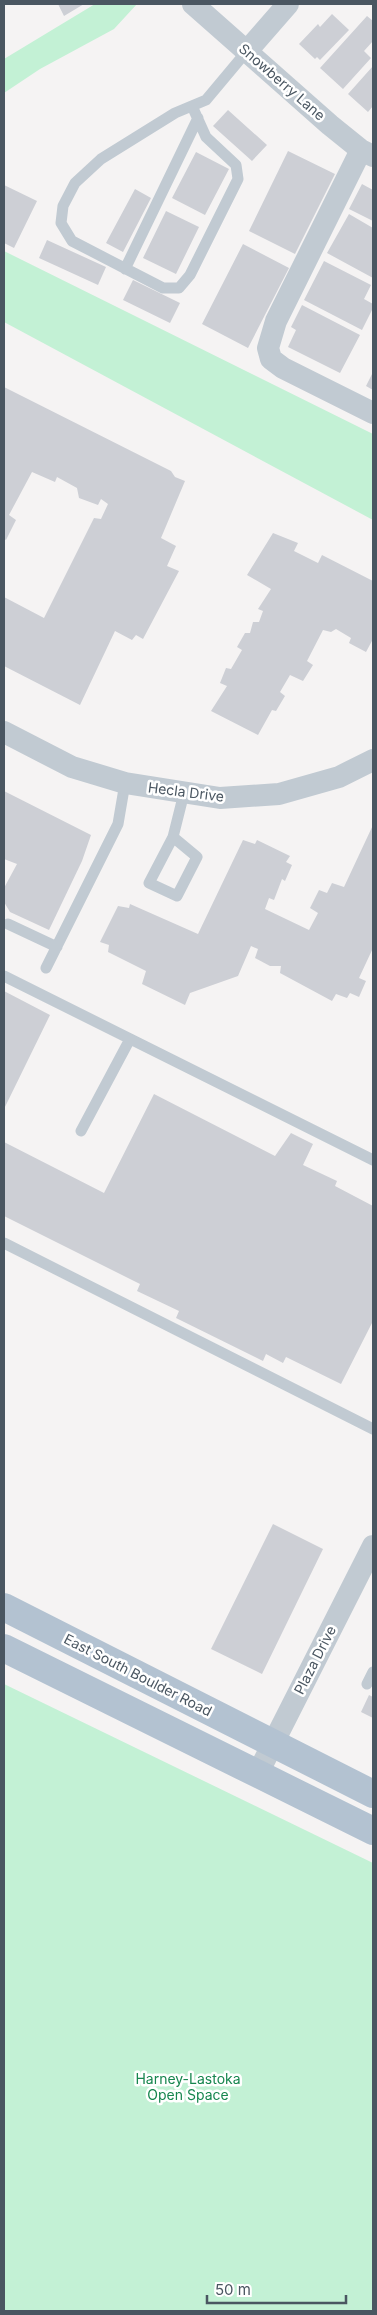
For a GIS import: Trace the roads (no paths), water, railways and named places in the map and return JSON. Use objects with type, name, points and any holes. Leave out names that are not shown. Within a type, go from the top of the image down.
[{"type":"main road","name":"East South Boulder Road","points":[[4,1607],[373,1794]]},
{"type":"main road","points":[[4,1648],[373,1831]]},
{"type":"street","name":"Snowberry Lane","points":[[193,4],[367,153]]},
{"type":"street","points":[[247,51],[288,4]]},
{"type":"street","points":[[367,153],[276,321],[268,348],[271,359],[283,368],[373,413]]},
{"type":"street","name":"Hecla Drive","points":[[4,732],[72,767],[125,783],[220,798],[278,794],[340,777],[373,760]]},
{"type":"street","name":"Plaza Drive","points":[[258,1773],[371,1558]]},
{"type":"lane","points":[[192,106],[206,137],[236,165],[238,179],[190,275],[179,288],[163,288],[72,241],[61,222],[63,206],[75,183],[101,159],[175,113],[206,100],[247,51]]},
{"type":"lane","points":[[125,269],[198,118]]},
{"type":"lane","points":[[46,968],[118,824],[125,783]]},
{"type":"lane","points":[[173,837],[197,857],[177,896],[149,883],[173,837],[184,793]]},
{"type":"lane","points":[[8,924],[57,947]]},
{"type":"lane","points":[[4,976],[373,1160]]},
{"type":"lane","points":[[81,1131],[130,1039]]},
{"type":"lane","points":[[4,1243],[373,1429]]},
{"type":"lane","points":[[367,1684],[373,1672]]},
{"type":"park label","name":"Harney-Lastoka Open Space","points":[[188,2088]]}]
